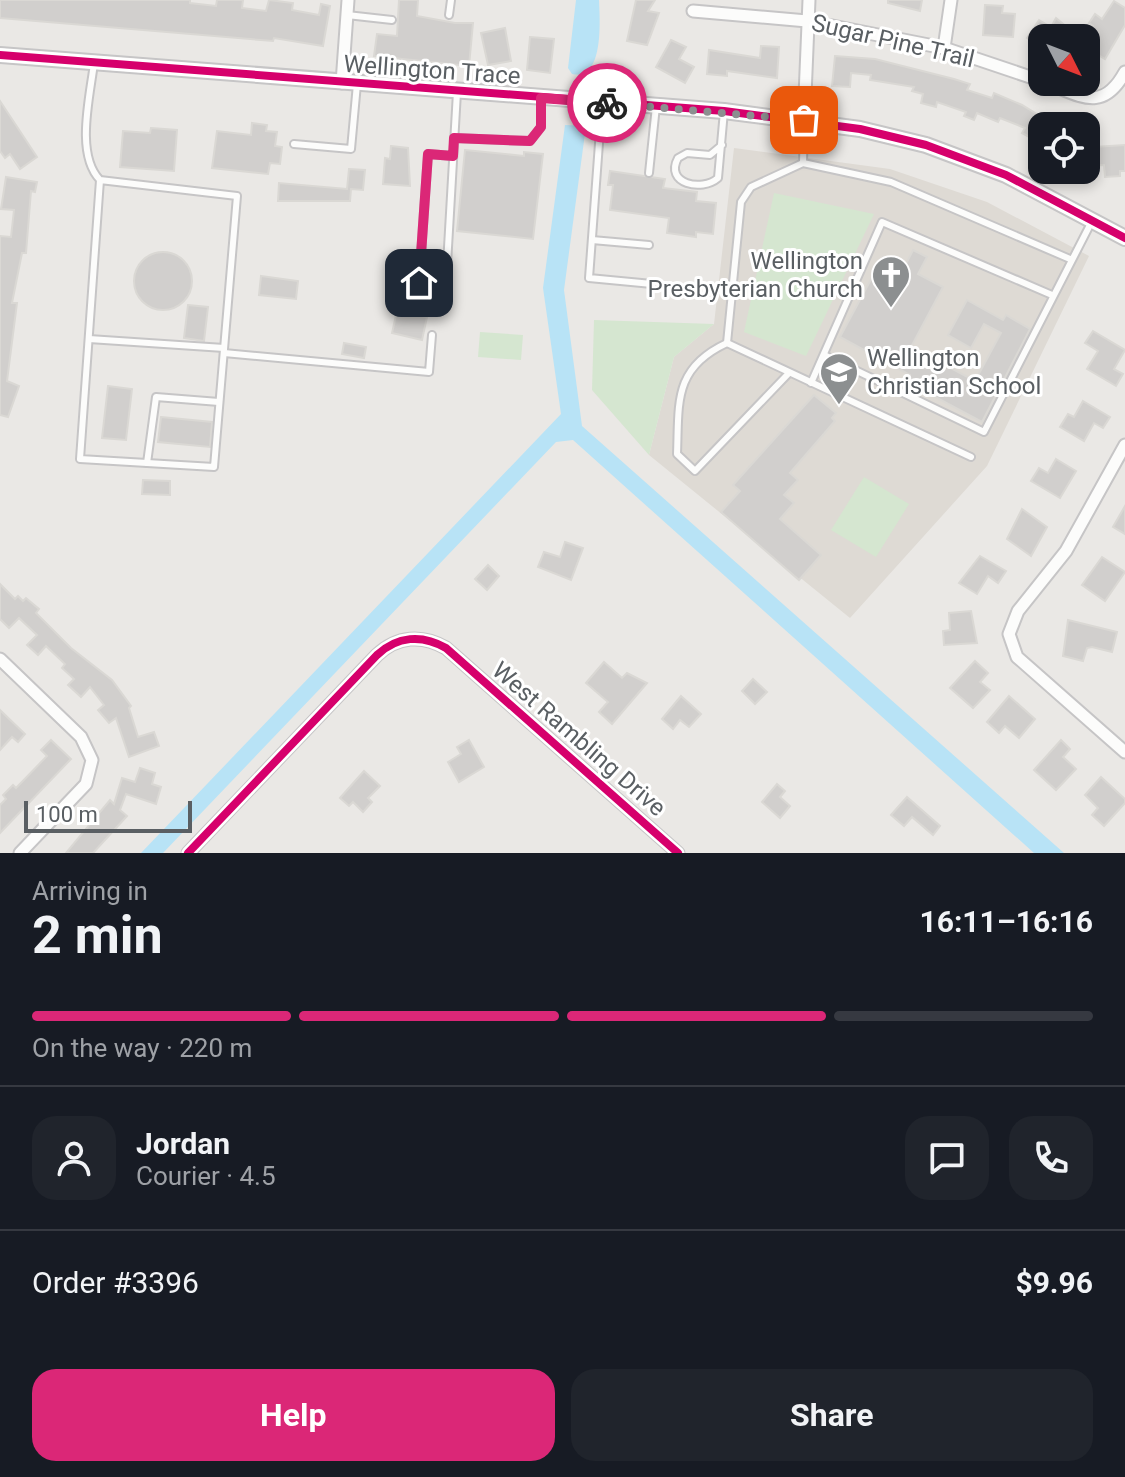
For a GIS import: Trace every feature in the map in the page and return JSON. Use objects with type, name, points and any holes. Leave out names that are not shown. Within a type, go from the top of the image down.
[{"type":"street","points":[[348,0],[350,83]]},
{"type":"street","points":[[804,120],[809,0]]},
{"type":"street","points":[[944,48],[951,0]]},
{"type":"street","name":"Sugar Pine Trail","points":[[693,11],[807,21],[944,48],[1028,77]]},
{"type":"street","name":"Wellington Trace","points":[[0,55],[724,111],[804,120],[884,134],[966,159],[1045,194],[1125,238]]},
{"type":"street","name":"Sugar Pine Trail","points":[[1088,96],[1098,99],[1112,93],[1125,72]]},
{"type":"street","points":[[1125,445],[1066,551],[1013,618],[1009,634],[1017,657],[1125,752]]},
{"type":"street","name":"West Rambling Drive","points":[[188,853],[383,650],[398,641],[416,638],[438,644],[454,655],[678,853]]},
{"type":"street","points":[[1,663],[81,737],[92,760],[86,784],[20,853]]},
{"type":"lane","points":[[449,15],[451,0]]},
{"type":"lane","points":[[347,15],[392,20]]},
{"type":"lane","points":[[94,63],[87,151],[89,169],[100,180],[237,196],[214,467],[80,459],[100,180]]},
{"type":"lane","points":[[294,144],[351,149],[350,83]]},
{"type":"lane","points":[[453,156],[428,154],[419,283],[423,291],[431,295],[440,293],[446,282],[457,92]]},
{"type":"lane","points":[[454,138],[530,141],[541,127],[541,98]]},
{"type":"lane","points":[[602,103],[589,278],[652,284]]},
{"type":"lane","points":[[649,173],[656,106]]},
{"type":"lane","points":[[722,145],[710,155],[687,153],[678,158],[674,167],[677,177],[685,183],[704,185],[714,181],[720,173],[722,145],[724,111]]},
{"type":"lane","points":[[803,163],[804,120]]},
{"type":"lane","points":[[727,343],[741,202],[751,187],[803,163],[891,182],[1070,259]]},
{"type":"lane","points":[[824,355],[984,432],[1070,259],[1093,220]]},
{"type":"lane","points":[[811,383],[882,222],[1052,295]]},
{"type":"lane","points":[[592,240],[649,245]]},
{"type":"lane","points":[[89,339],[429,372],[432,335]]},
{"type":"lane","points":[[727,343],[971,457]]},
{"type":"lane","points":[[727,343],[709,352],[687,372],[680,396],[677,454],[695,471],[788,374]]},
{"type":"lane","points":[[147,463],[156,397],[219,402]]},
{"type":"shaded area","name":"Wellington Christian School","points":[[734,148],[890,169],[987,202],[1089,256],[987,466],[850,618],[649,455],[674,357],[714,324]]},
{"type":"green space","points":[[774,193],[874,214],[806,356],[744,332]]},
{"type":"green space","points":[[594,320],[714,324],[674,357],[649,455],[592,390]]},
{"type":"green space","points":[[480,332],[523,335],[521,360],[478,357]]},
{"type":"green space","points":[[864,477],[909,504],[876,557],[831,530]]},
{"type":"water","points":[[576,0],[599,0],[598,48],[590,68],[582,74],[572,74],[568,68]]},
{"type":"water","points":[[565,125],[586,126],[564,290],[582,426],[1064,853],[1034,853],[573,440],[556,442],[163,853],[141,853],[561,414],[543,288]]},
{"type":"building","points":[[0,0],[190,0],[190,3],[216,6],[217,0],[243,0],[242,8],[266,11],[269,0],[293,3],[292,10],[319,15],[321,4],[330,6],[323,46],[274,38],[273,41],[0,18]]},
{"type":"building","points":[[399,0],[418,0],[417,16],[473,23],[469,66],[374,56],[377,34],[397,36]]},
{"type":"building","points":[[636,0],[655,0],[648,11],[659,13],[647,45],[627,41]]},
{"type":"building","points":[[888,0],[922,0],[920,11],[888,3]]},
{"type":"building","points":[[1114,1],[1125,8],[1125,25],[1105,59],[1100,56],[1100,24],[1089,23],[1095,14],[1102,19]]},
{"type":"building","points":[[985,5],[1003,6],[1002,13],[1015,14],[1013,37],[983,35]]},
{"type":"building","points":[[505,28],[511,61],[488,65],[481,33]]},
{"type":"building","points":[[530,37],[554,39],[550,73],[527,70]]},
{"type":"building","points":[[671,40],[686,47],[679,59],[694,67],[685,83],[656,67]]},
{"type":"building","points":[[761,46],[779,47],[777,78],[727,71],[727,76],[707,74],[709,50],[760,58]]},
{"type":"building","points":[[835,56],[875,59],[970,84],[967,90],[992,98],[994,93],[1034,112],[1028,112],[1028,136],[1022,133],[1025,128],[1000,118],[998,122],[977,113],[974,120],[964,116],[966,112],[937,102],[936,107],[921,103],[923,94],[912,91],[914,87],[870,80],[871,75],[851,73],[850,87],[832,86]]},
{"type":"building","points":[[0,101],[37,157],[20,169],[10,154],[5,158],[0,151]]},
{"type":"building","points":[[252,123],[267,125],[266,131],[277,132],[275,146],[282,147],[280,164],[270,163],[268,174],[212,168],[217,131],[251,135]]},
{"type":"building","points":[[151,128],[177,130],[174,171],[120,167],[123,131],[150,133]]},
{"type":"building","points":[[1125,145],[1125,171],[1120,171],[1120,176],[1105,177],[1104,165],[1100,165],[1100,147]]},
{"type":"building","points":[[391,146],[408,148],[410,186],[383,184],[385,158],[390,159]]},
{"type":"building","points":[[465,150],[524,156],[524,152],[543,154],[533,239],[457,231]]},
{"type":"building","points":[[349,169],[365,170],[363,190],[351,189],[350,201],[278,201],[279,183],[347,189]]},
{"type":"building","points":[[610,171],[665,179],[663,188],[697,192],[696,201],[716,203],[713,234],[696,232],[696,237],[667,233],[669,218],[610,210],[613,185],[608,185]]},
{"type":"building","points":[[6,177],[37,182],[35,192],[31,191],[26,253],[22,253],[12,303],[17,303],[7,381],[19,386],[8,417],[0,415],[0,236],[11,237],[14,210],[1,209]]},
{"type":"building","points":[[913,250],[927,257],[918,274],[943,287],[911,347],[975,381],[1001,333],[984,324],[971,348],[948,335],[967,300],[1003,320],[1006,315],[1030,329],[982,422],[907,382],[910,375],[840,337],[883,257],[904,268]]},
{"type":"building","points":[[163,252],[174,254],[183,261],[190,270],[190,292],[183,301],[174,308],[163,310],[152,308],[143,301],[136,292],[134,281],[136,270],[143,261],[152,254]]},
{"type":"building","points":[[261,276],[298,281],[296,299],[259,295]]},
{"type":"building","points":[[188,305],[208,307],[204,341],[184,338]]},
{"type":"building","points":[[397,311],[427,317],[422,340],[392,333]]},
{"type":"building","points":[[1093,331],[1125,350],[1114,369],[1123,374],[1116,386],[1087,369],[1098,351],[1085,343]]},
{"type":"building","points":[[344,343],[366,347],[364,358],[342,354]]},
{"type":"building","points":[[108,386],[132,389],[126,440],[102,438]]},
{"type":"building","points":[[814,395],[836,413],[832,418],[835,421],[790,473],[798,480],[784,495],[794,503],[780,519],[821,555],[799,580],[721,512],[740,491],[733,485]]},
{"type":"building","points":[[1083,401],[1110,417],[1103,428],[1094,423],[1084,441],[1060,427],[1068,414],[1074,417]]},
{"type":"building","points":[[161,417],[212,422],[210,447],[158,442]]},
{"type":"building","points":[[1056,459],[1076,471],[1060,498],[1031,481],[1039,468],[1048,473]]},
{"type":"building","points":[[143,480],[170,481],[170,495],[142,494]]},
{"type":"building","points":[[1125,506],[1125,534],[1113,527]]},
{"type":"building","points":[[1022,509],[1047,527],[1031,556],[1007,539]]},
{"type":"building","points":[[565,542],[583,548],[571,580],[538,567],[544,552],[560,557]]},
{"type":"building","points":[[980,556],[1006,571],[998,583],[988,576],[977,594],[959,583]]},
{"type":"building","points":[[1102,557],[1125,572],[1105,601],[1082,585]]},
{"type":"building","points":[[488,565],[499,576],[487,590],[475,579]]},
{"type":"building","points":[[0,584],[15,599],[18,596],[23,601],[26,598],[39,609],[36,613],[71,648],[112,680],[131,706],[138,737],[154,732],[159,746],[129,757],[116,718],[109,723],[98,710],[104,705],[90,687],[81,697],[68,685],[74,679],[62,668],[65,664],[46,646],[38,655],[27,645],[37,635],[19,618],[9,628],[0,619]]},
{"type":"building","points":[[971,611],[977,643],[944,645],[943,631],[950,630],[949,613]]},
{"type":"building","points":[[1068,620],[1117,632],[1112,652],[1087,648],[1083,661],[1063,656]]},
{"type":"building","points":[[975,661],[988,673],[980,682],[990,690],[973,708],[950,688]]},
{"type":"building","points":[[604,662],[622,678],[627,673],[647,683],[612,724],[599,712],[608,702],[586,683]]},
{"type":"building","points":[[753,679],[767,692],[755,704],[742,691]]},
{"type":"building","points":[[681,696],[701,714],[689,727],[680,720],[673,729],[662,719]]},
{"type":"building","points":[[1009,696],[1035,719],[1019,738],[1005,726],[999,733],[987,722]]},
{"type":"building","points":[[0,710],[25,734],[18,742],[12,737],[0,750]]},
{"type":"building","points":[[51,740],[71,759],[0,833],[0,805],[6,799],[3,795],[13,785],[16,788],[47,756],[41,750]]},
{"type":"building","points":[[469,740],[484,767],[459,782],[448,762],[461,754],[457,747]]},
{"type":"building","points":[[1061,740],[1070,749],[1063,757],[1076,769],[1056,790],[1034,770]]},
{"type":"building","points":[[140,768],[155,773],[152,784],[161,787],[156,804],[126,794],[120,810],[127,816],[93,853],[66,853],[110,800],[114,804],[122,778],[135,782]]},
{"type":"building","points":[[364,771],[380,786],[368,798],[372,802],[363,812],[353,802],[349,806],[340,798]]},
{"type":"building","points":[[1101,777],[1125,799],[1125,803],[1104,826],[1092,815],[1098,808],[1085,795]]},
{"type":"building","points":[[777,784],[785,791],[780,797],[790,806],[780,818],[762,802]]},
{"type":"building","points":[[907,797],[940,826],[933,835],[912,817],[904,826],[891,815]]},
{"type":"cycle path","points":[[0,55],[724,111],[860,129],[926,145],[1006,175],[1125,238]]},
{"type":"cycle path","points":[[188,853],[377,655],[393,644],[410,639],[428,641],[446,648],[678,853]]},
{"type":"way so far","points":[[607,103],[804,120]]},
{"type":"place","name":"Wellington Presbyterian Church","points":[[891,309]]},
{"type":"place","name":"Wellington Christian School","points":[[839,406]]},
{"type":"route","points":[[419,283],[428,154],[453,156],[454,138],[518,143],[530,141],[541,127],[541,98],[607,103]]}]
